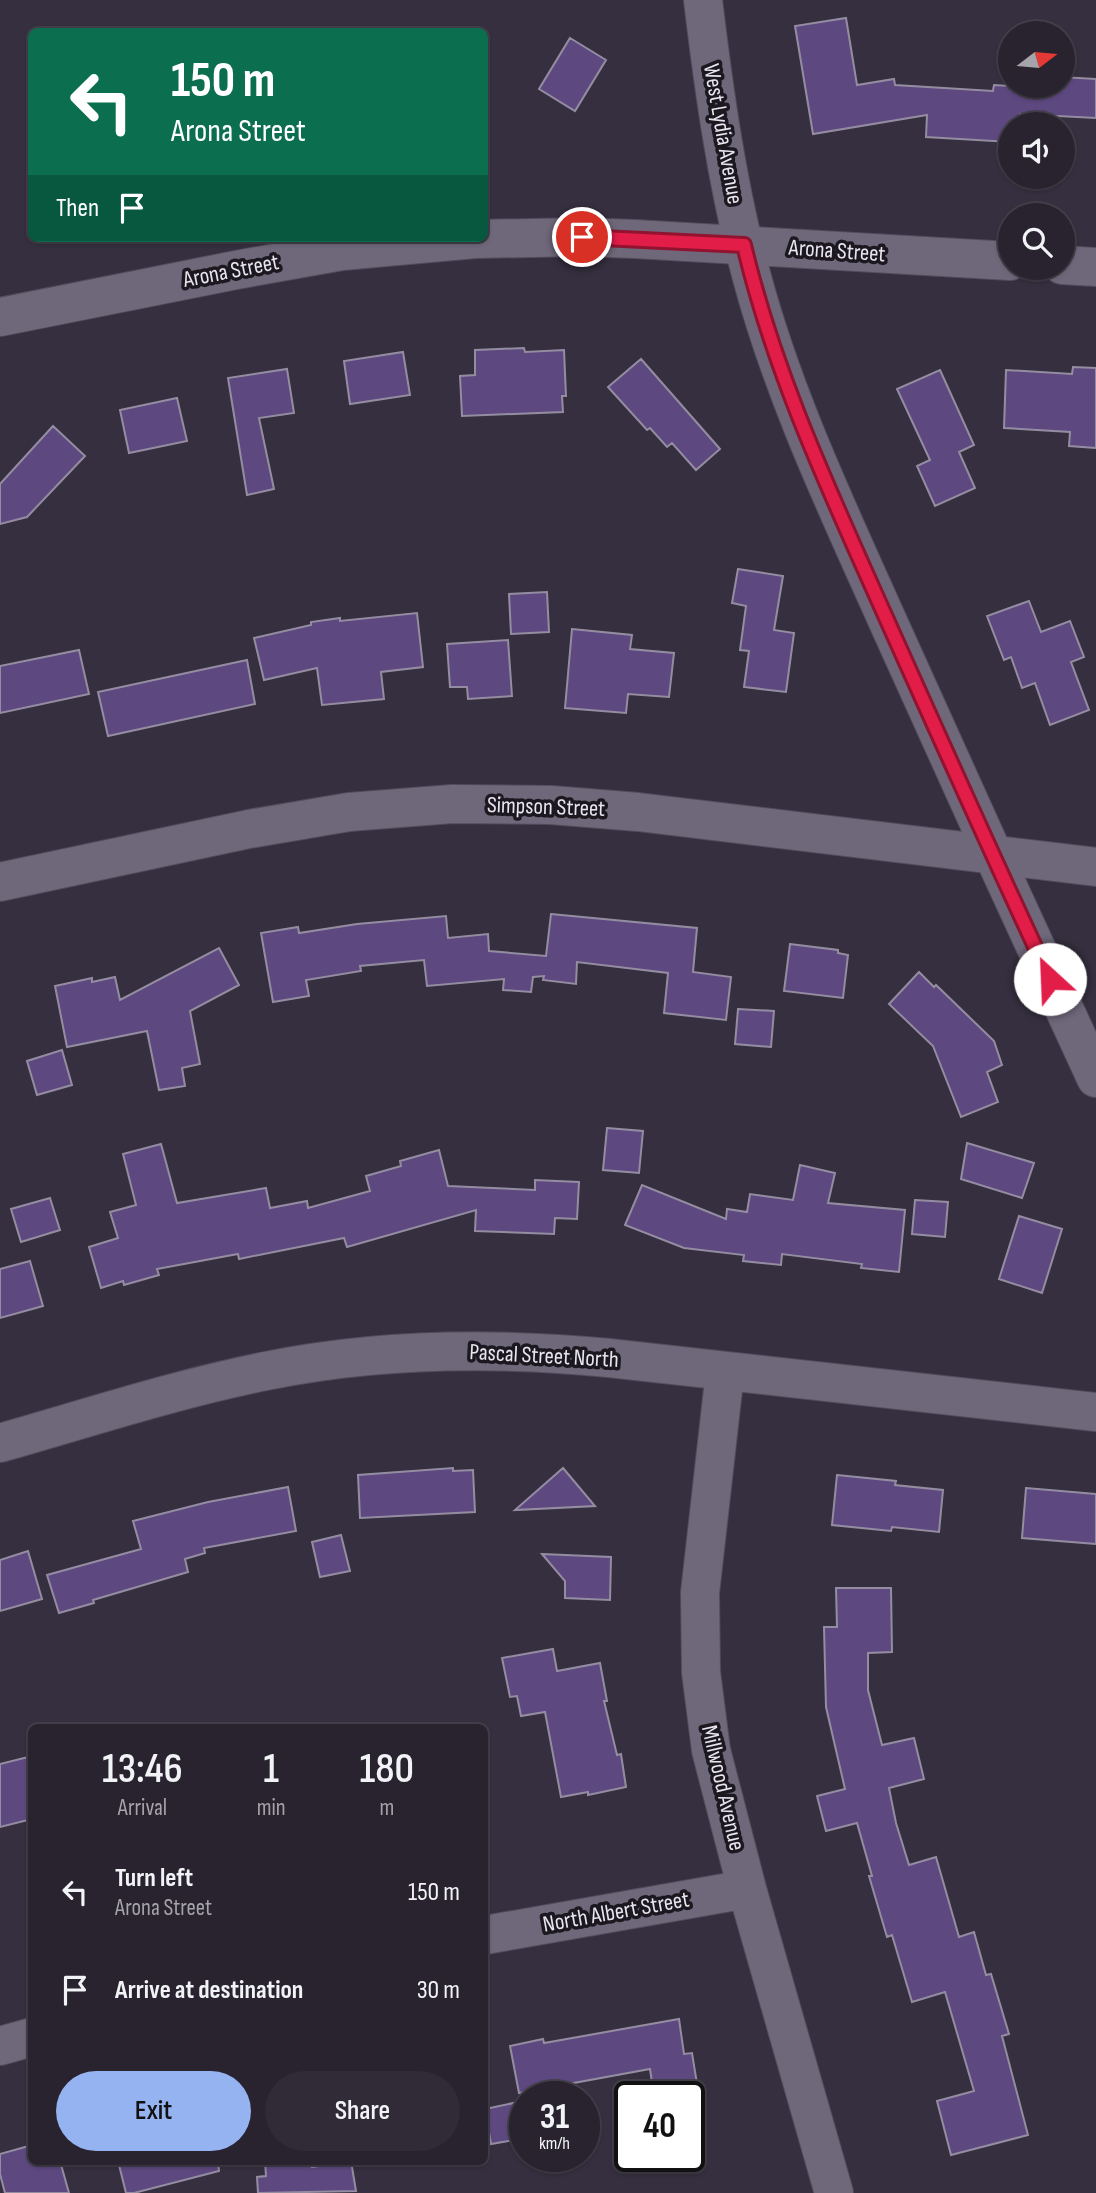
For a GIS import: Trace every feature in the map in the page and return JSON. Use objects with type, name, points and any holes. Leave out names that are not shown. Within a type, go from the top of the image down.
[{"type":"street","name":"West Lydia Avenue","points":[[703,0],[722,147],[751,277],[785,380],[824,478],[992,854],[1096,1078]]},
{"type":"street","name":"Arona Street","points":[[488,239],[595,237],[998,260]]},
{"type":"street","name":"Arona Street","points":[[0,317],[342,251],[442,242]]},
{"type":"street","points":[[1075,266],[1096,267]]},
{"type":"street","name":"Simpson Street","points":[[0,882],[249,829],[349,813],[452,804],[551,805],[638,812],[1096,867]]},
{"type":"street","name":"Pascal Street North","points":[[0,1443],[174,1393],[254,1374],[362,1356],[458,1350],[555,1353],[1096,1412]]},
{"type":"street","name":"Millwood Avenue","points":[[725,1372],[700,1593],[701,1672],[710,1750],[834,2193]]},
{"type":"street","name":"North Albert Street","points":[[488,1934],[747,1889]]},
{"type":"street","points":[[0,2046],[28,2038]]},
{"type":"building","points":[[846,18],[857,85],[894,79],[895,85],[993,91],[994,85],[998,85],[998,98],[1075,98],[1075,78],[1096,79],[1096,118],[1075,117],[1075,112],[998,112],[998,141],[926,137],[927,115],[813,134],[795,26]]},
{"type":"building","points":[[570,38],[606,60],[575,111],[539,89]]},
{"type":"building","points":[[524,348],[525,352],[564,350],[566,396],[562,396],[563,412],[462,416],[460,376],[475,375],[475,350]]},
{"type":"building","points":[[403,352],[410,395],[350,404],[344,361]]},
{"type":"building","points":[[641,359],[720,449],[696,470],[672,443],[667,447],[650,428],[647,430],[608,387]]},
{"type":"building","points":[[1073,367],[1096,368],[1096,448],[1069,446],[1070,432],[1004,428],[1006,370],[1072,374]]},
{"type":"building","points":[[287,369],[294,413],[259,418],[274,489],[247,495],[228,378]]},
{"type":"building","points":[[940,370],[974,445],[959,452],[975,488],[935,506],[917,466],[930,460],[897,389]]},
{"type":"building","points":[[177,398],[187,441],[129,453],[120,410]]},
{"type":"building","points":[[53,426],[85,456],[27,517],[0,524],[0,484]]},
{"type":"building","points":[[738,569],[783,576],[774,630],[794,633],[786,692],[744,687],[749,651],[740,650],[746,606],[732,603]]},
{"type":"building","points":[[547,592],[549,632],[511,634],[509,594]]},
{"type":"building","points":[[1029,601],[1041,632],[1070,621],[1084,657],[1071,662],[1089,710],[1050,725],[1035,683],[1022,688],[1011,657],[1004,660],[987,616]]},
{"type":"building","points":[[417,613],[423,667],[381,672],[384,699],[322,705],[317,668],[264,680],[254,638],[311,625],[311,622]]},
{"type":"building","points":[[572,629],[632,635],[630,649],[674,653],[669,697],[628,694],[626,713],[565,708]]},
{"type":"building","points":[[508,640],[512,696],[468,699],[467,687],[450,687],[447,644]]},
{"type":"building","points":[[79,650],[89,694],[0,713],[0,666]]},
{"type":"building","points":[[247,660],[255,704],[108,736],[98,692]]},
{"type":"building","points":[[551,914],[697,928],[693,972],[731,977],[726,1020],[664,1013],[668,973],[577,962],[576,984],[543,980],[544,976],[533,977],[531,992],[503,990],[504,979],[427,986],[424,960],[360,966],[361,971],[306,980],[309,996],[273,1002],[261,933],[298,927],[299,933],[357,924],[446,916],[448,938],[488,934],[489,951],[546,956]]},
{"type":"building","points":[[790,944],[838,950],[838,953],[848,955],[843,998],[784,991]]},
{"type":"building","points":[[219,948],[239,985],[190,1011],[200,1064],[182,1068],[185,1086],[159,1090],[147,1031],[67,1047],[55,986],[92,978],[92,982],[115,977],[120,1000]]},
{"type":"building","points":[[919,972],[994,1041],[1002,1065],[987,1072],[998,1102],[961,1117],[933,1046],[889,1004]]},
{"type":"building","points":[[738,1009],[774,1011],[771,1047],[735,1044]]},
{"type":"building","points":[[62,1050],[72,1085],[37,1095],[27,1061]]},
{"type":"building","points":[[607,1128],[643,1131],[639,1173],[603,1170]]},
{"type":"building","points":[[967,1143],[1034,1163],[1022,1198],[961,1179]]},
{"type":"building","points":[[161,1144],[177,1203],[266,1188],[270,1208],[307,1201],[308,1208],[370,1191],[366,1176],[401,1166],[400,1161],[439,1150],[448,1186],[535,1190],[535,1180],[579,1182],[577,1219],[555,1218],[554,1234],[475,1231],[476,1210],[347,1247],[344,1238],[239,1259],[238,1254],[157,1269],[159,1275],[124,1285],[123,1281],[101,1288],[89,1247],[118,1238],[110,1212],[136,1205],[123,1154]]},
{"type":"building","points":[[800,1165],[835,1173],[828,1203],[905,1210],[899,1272],[861,1268],[862,1264],[782,1254],[781,1265],[743,1261],[744,1255],[684,1248],[625,1225],[642,1185],[726,1219],[727,1209],[747,1212],[750,1194],[793,1200]]},
{"type":"building","points":[[50,1198],[60,1230],[21,1242],[11,1209]]},
{"type":"building","points":[[915,1200],[948,1202],[945,1237],[912,1234]]},
{"type":"building","points":[[1019,1216],[1062,1229],[1042,1293],[999,1279]]},
{"type":"building","points":[[30,1261],[43,1306],[0,1318],[0,1269]]},
{"type":"building","points":[[453,1468],[453,1471],[473,1470],[475,1512],[360,1518],[358,1475]]},
{"type":"building","points":[[563,1468],[595,1506],[515,1510]]},
{"type":"building","points":[[837,1475],[896,1481],[895,1485],[943,1490],[939,1532],[892,1527],[891,1531],[832,1525]]},
{"type":"building","points":[[288,1487],[296,1531],[204,1548],[205,1553],[185,1559],[188,1572],[59,1613],[47,1575],[141,1549],[133,1521],[208,1502]]},
{"type":"building","points":[[1026,1488],[1096,1494],[1096,1544],[1022,1538]]},
{"type":"building","points":[[341,1535],[350,1571],[320,1577],[312,1542]]},
{"type":"building","points":[[28,1551],[42,1599],[0,1611],[0,1560]]},
{"type":"building","points":[[542,1554],[611,1557],[610,1600],[565,1598],[565,1581]]},
{"type":"building","points":[[836,1588],[891,1588],[892,1652],[868,1653],[868,1690],[882,1745],[914,1738],[924,1779],[889,1788],[896,1823],[909,1865],[936,1857],[959,1937],[974,1932],[986,1975],[991,1974],[1009,2034],[1002,2036],[1028,2135],[951,2155],[937,2101],[974,2091],[945,1992],[912,2002],[892,1935],[887,1937],[857,1823],[826,1831],[817,1796],[845,1789],[826,1707],[824,1627],[837,1627]]},
{"type":"building","points":[[553,1649],[557,1671],[600,1663],[607,1701],[604,1701],[617,1755],[621,1754],[626,1787],[588,1795],[588,1792],[561,1797],[545,1712],[521,1716],[517,1696],[510,1697],[502,1658]]},
{"type":"building","points":[[28,1757],[28,1820],[0,1827],[0,1764]]},
{"type":"building","points":[[679,2019],[684,2054],[692,2053],[697,2081],[652,2081],[650,2069],[584,2081],[517,2081],[510,2046],[543,2039],[544,2043]]},
{"type":"building","points":[[509,2104],[509,2141],[491,2144],[488,2108]]},
{"type":"building","points":[[28,2146],[28,2165],[61,2165],[69,2193],[5,2193],[0,2174],[0,2154]]},
{"type":"building","points":[[119,2165],[218,2165],[219,2171],[126,2193]]},
{"type":"building","points":[[265,2165],[352,2165],[356,2191],[258,2193],[257,2177],[266,2176]]},
{"type":"route","points":[[582,237],[744,245],[751,277],[785,380],[824,478],[1050,979]]}]
